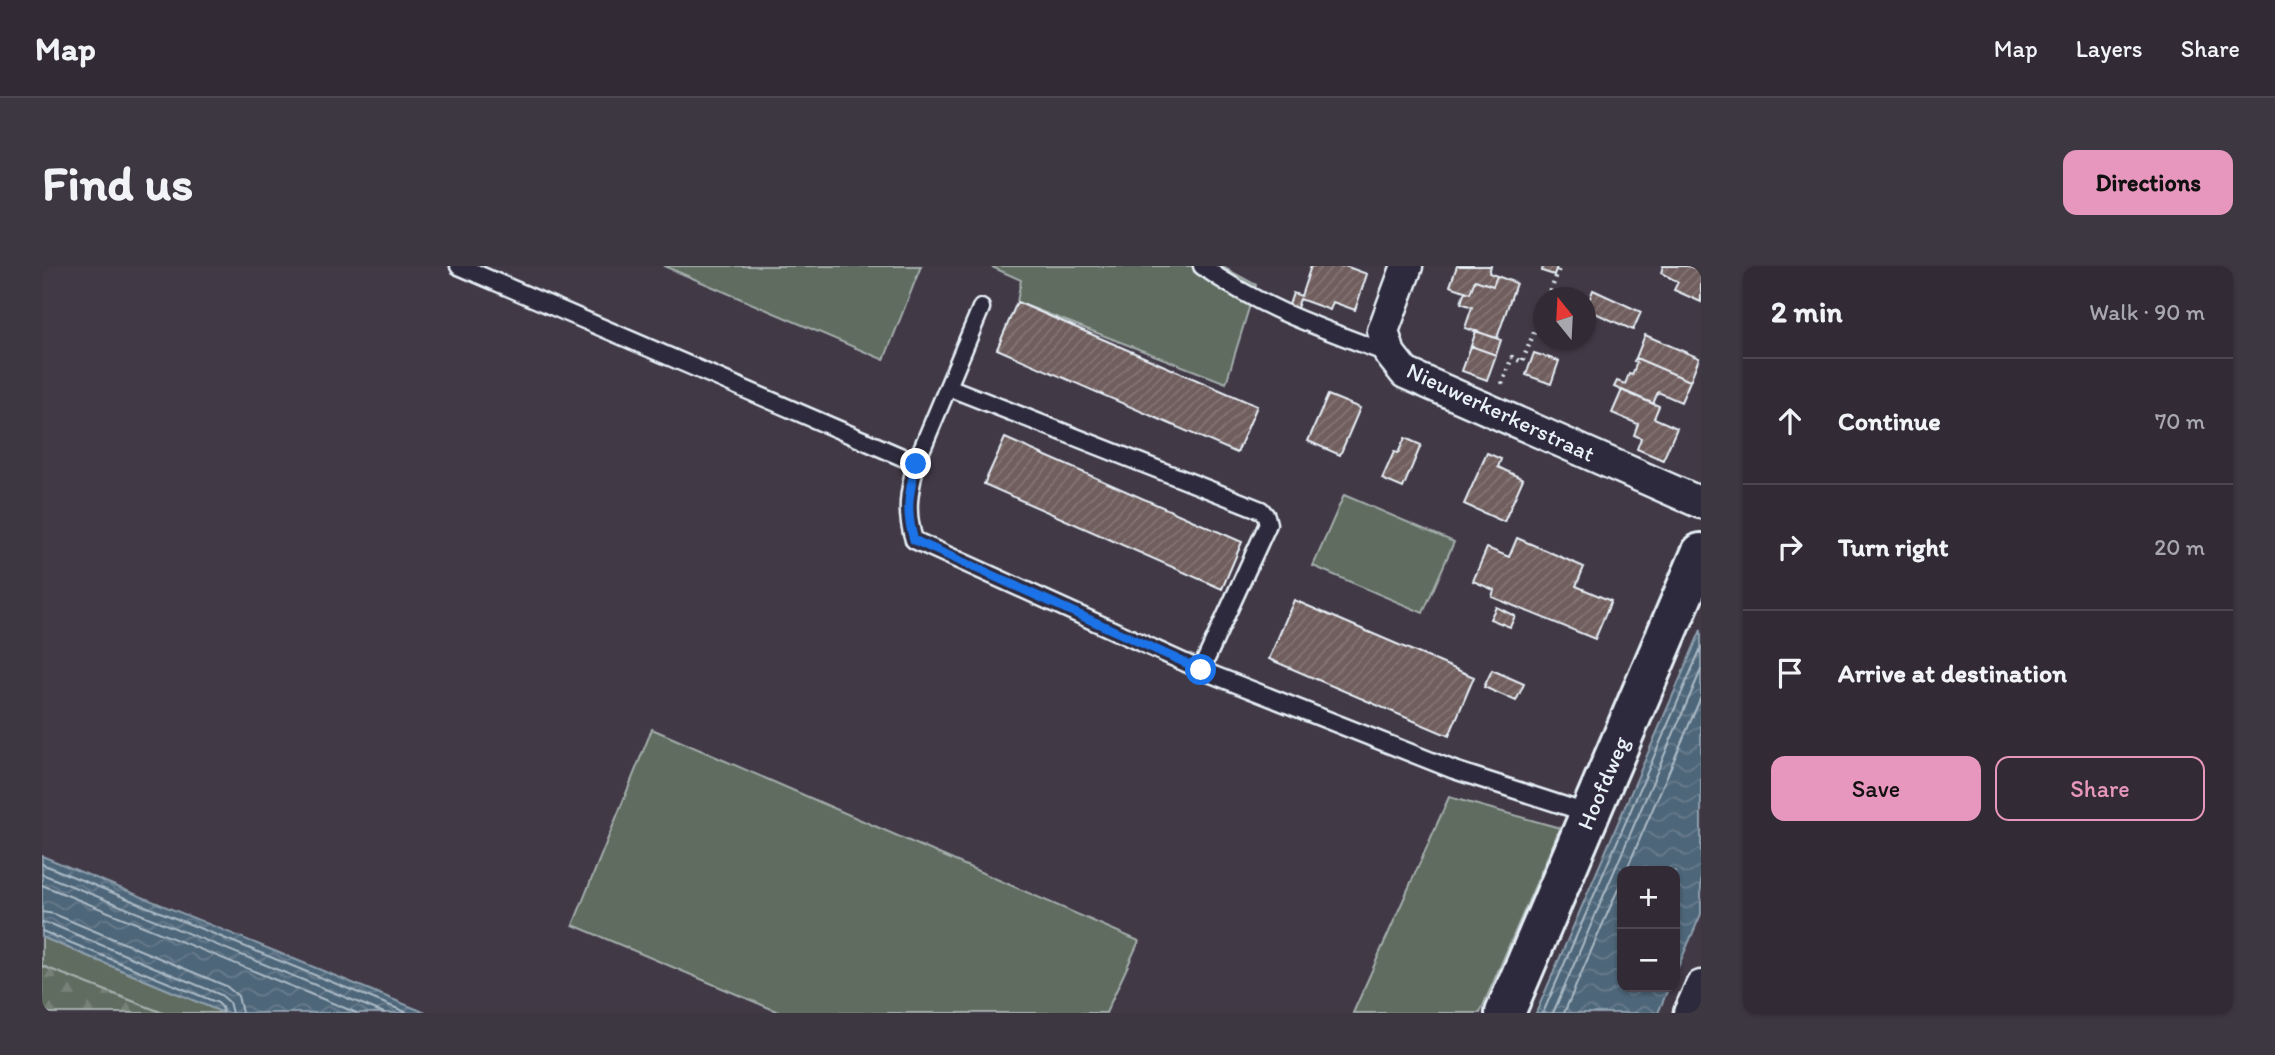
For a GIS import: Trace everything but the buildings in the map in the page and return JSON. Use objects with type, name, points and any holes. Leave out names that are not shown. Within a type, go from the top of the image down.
[{"type":"street","name":"Nieuwerkerkerstraat","points":[[1407,266],[1383,331],[1390,354],[1405,373],[1701,503]]},
{"type":"street","name":"Hoofdweg","points":[[1505,1013],[1701,553]]},
{"type":"street","points":[[1689,1013],[1701,986]]},
{"type":"lane","points":[[459,266],[916,464]]},
{"type":"lane","points":[[1202,266],[1224,282],[1289,317],[1390,354]]},
{"type":"lane","points":[[981,307],[916,464],[907,519],[914,540],[1201,670],[1454,770],[1590,814]]},
{"type":"lane","points":[[948,387],[1261,510],[1268,524],[1201,670]]},
{"type":"path","points":[[1552,287],[1560,266]]},
{"type":"path","points":[[1492,411],[1512,357],[1522,362],[1533,335]]},
{"type":"green space","points":[[664,266],[921,266],[884,360]]},
{"type":"green space","points":[[990,266],[1221,266],[1256,285],[1226,383],[1017,302],[1021,280]]},
{"type":"green space","points":[[1344,495],[1454,542],[1423,613],[1313,566]]},
{"type":"green space","points":[[652,729],[1139,941],[1106,1013],[781,1013],[573,925]]},
{"type":"green space","points":[[1449,797],[1560,828],[1480,1013],[1353,1013]]},
{"type":"green space","points":[[42,937],[224,1013],[163,1013],[42,966]]},
{"type":"green space","points":[[42,966],[163,1013],[42,1013]]},
{"type":"water","points":[[1701,630],[1701,914],[1680,962],[1680,866],[1617,866],[1617,992],[1667,992],[1658,1013],[1536,1013]]},
{"type":"water","points":[[42,856],[426,1013],[224,1013],[42,937]]},
{"type":"route","points":[[916,464],[907,519],[914,540],[1201,670]]}]
